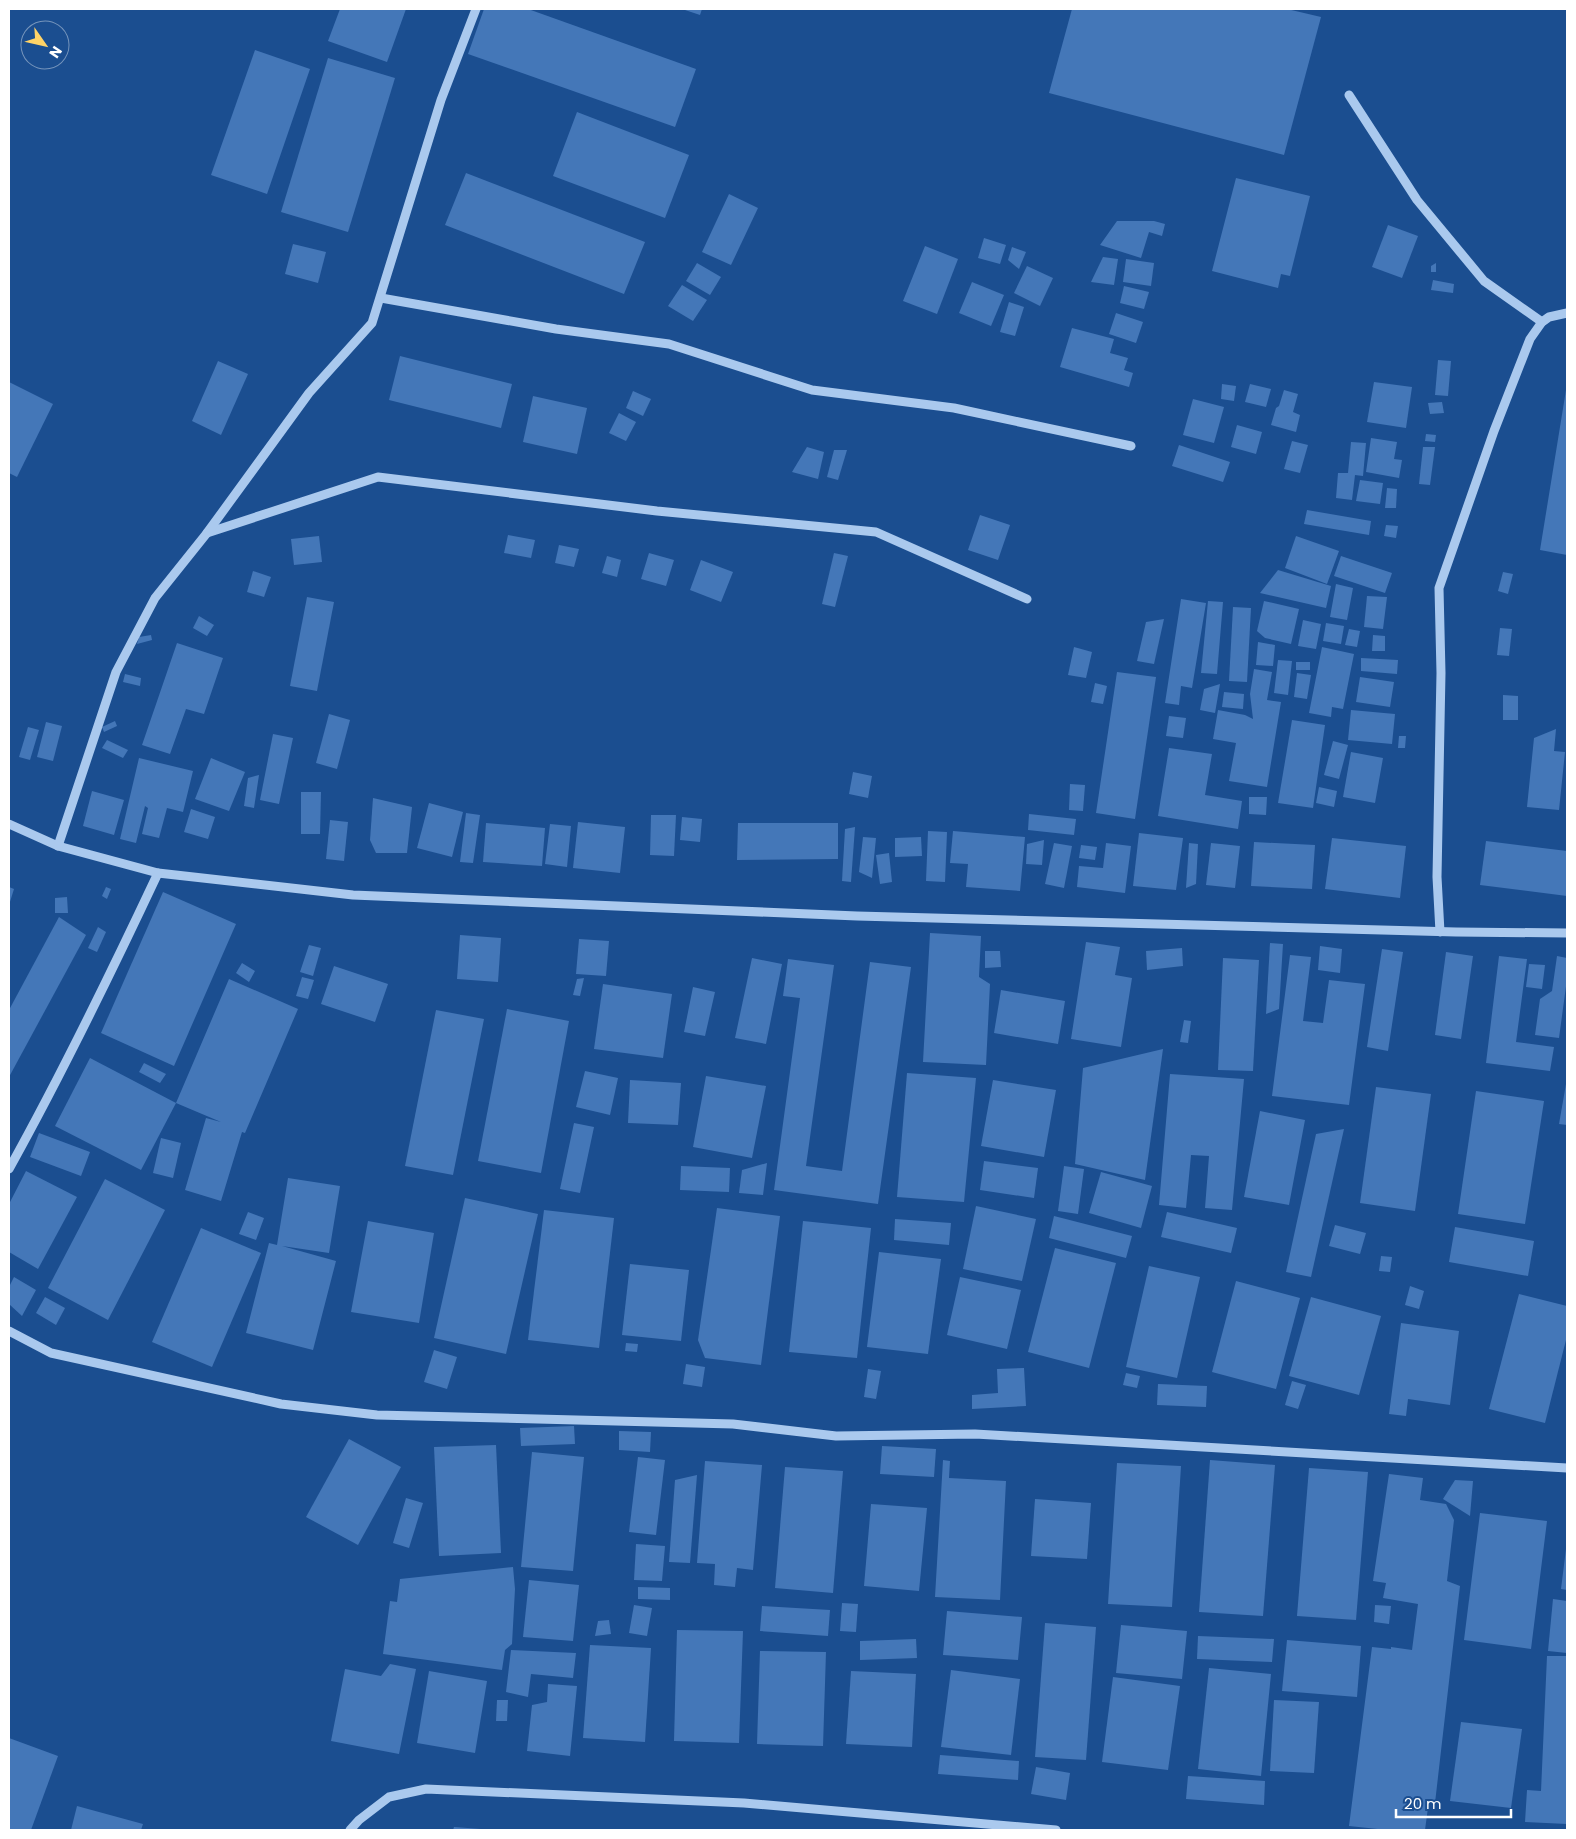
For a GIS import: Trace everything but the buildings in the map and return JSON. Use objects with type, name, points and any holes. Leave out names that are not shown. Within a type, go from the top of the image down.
[{"type":"street","points":[[58,846],[116,672],[155,598],[207,533],[309,393],[372,323],[457,47],[475,9]]},
{"type":"street","points":[[1349,95],[1417,200],[1484,281],[1542,322]]},
{"type":"street","points":[[372,323],[441,100]]},
{"type":"street","points":[[381,298],[556,328],[669,344],[812,390],[954,408],[1131,446]]},
{"type":"street","points":[[1440,932],[1437,878],[1441,673],[1439,588],[1494,431],[1530,339],[1542,322],[1549,317],[1567,313]]},
{"type":"street","points":[[207,533],[378,477],[657,511],[876,532],[1027,599]]},
{"type":"street","points":[[9,824],[58,846],[158,873],[353,895],[847,915],[1440,932],[1567,933]]},
{"type":"street","points":[[9,1169],[96,1006],[158,873]]},
{"type":"street","points":[[9,1331],[51,1353],[281,1404],[377,1415],[733,1424],[836,1436],[975,1434],[1567,1468]]},
{"type":"street","points":[[350,1830],[359,1820],[389,1797],[426,1789],[744,1803],[1056,1830]]}]
